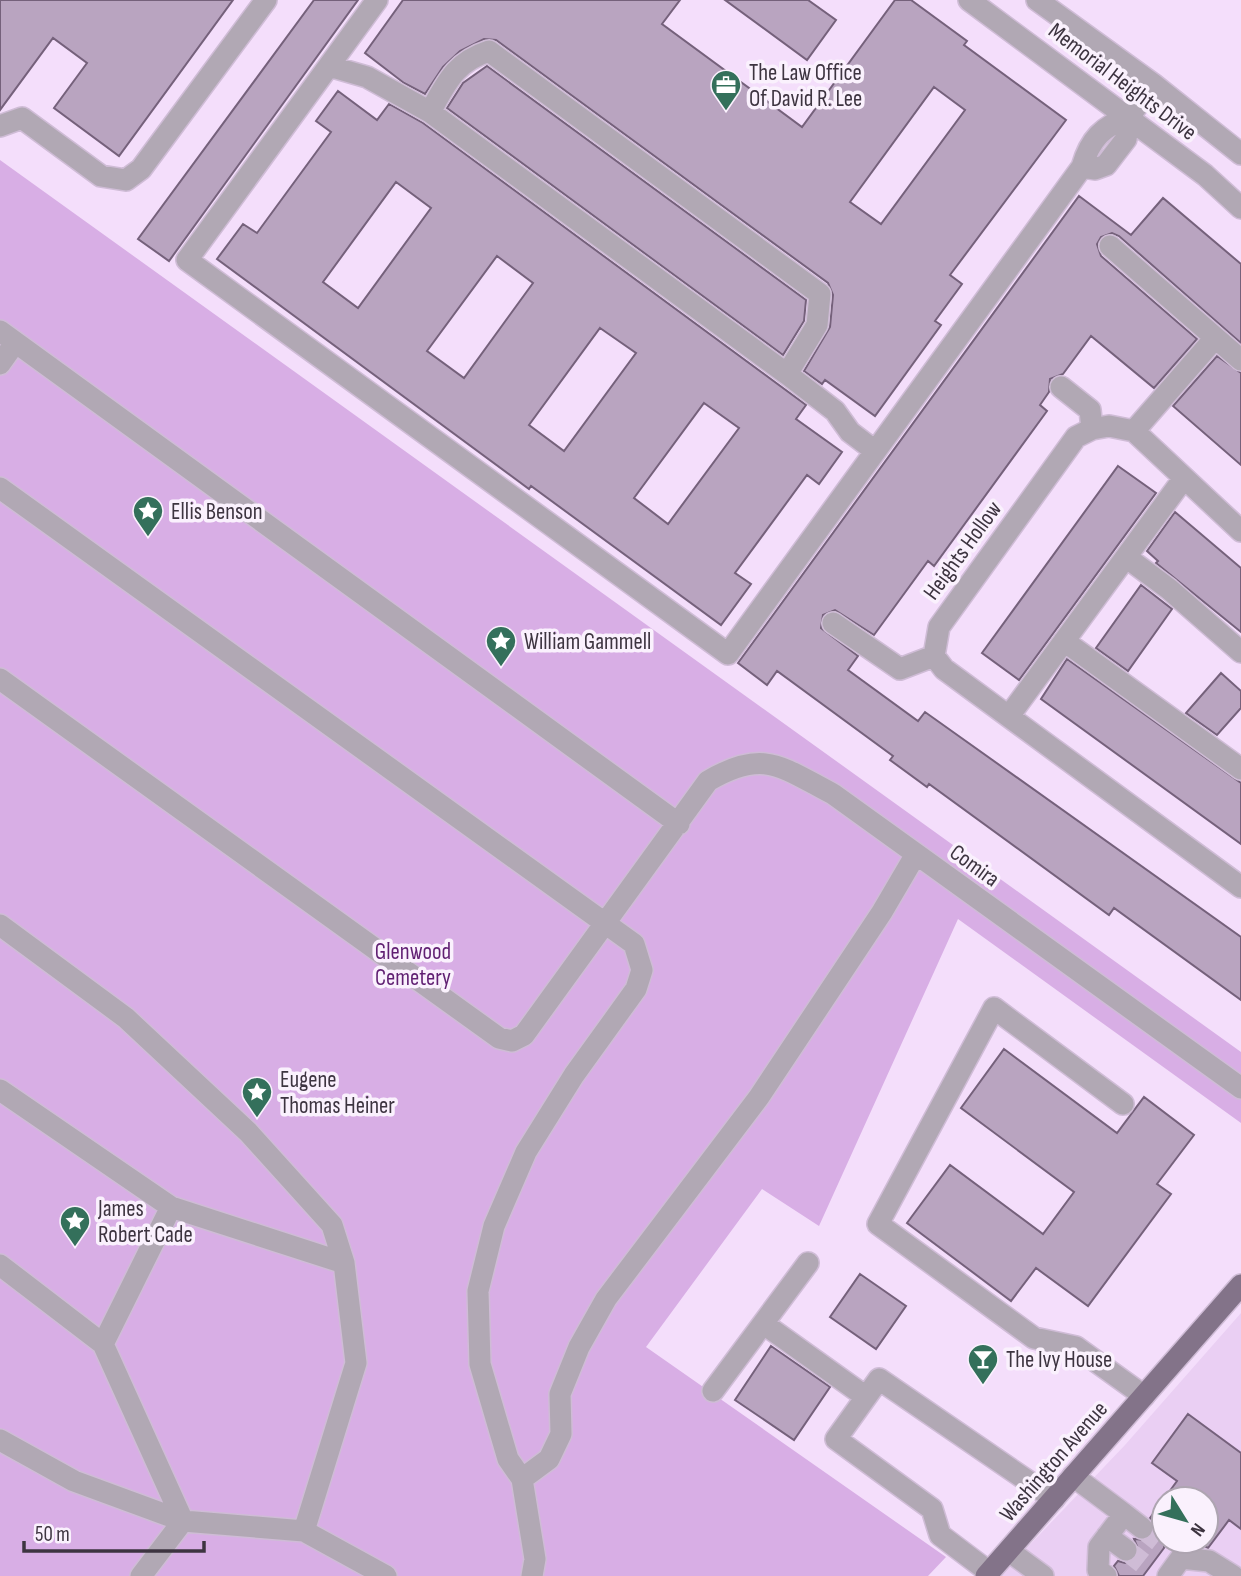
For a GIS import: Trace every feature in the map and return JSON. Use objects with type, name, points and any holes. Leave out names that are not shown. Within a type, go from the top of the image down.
[{"type":"main road","name":"Washington Avenue","points":[[988,1574],[1241,1285]]},
{"type":"street","points":[[0,126],[22,118],[101,176],[126,180],[141,169],[266,0]]},
{"type":"street","points":[[377,0],[187,260],[729,654],[1068,187],[1107,125],[1129,117],[1153,84]]},
{"type":"street","name":"Memorial Heights Drive","points":[[970,0],[1205,175],[1241,208]]},
{"type":"street","name":"Memorial Heights Drive","points":[[1037,0],[1153,84],[1241,154]]},
{"type":"street","points":[[430,112],[451,76],[468,58],[489,51],[721,221],[820,294],[817,325],[787,374]]},
{"type":"street","points":[[329,66],[367,77],[430,112],[787,374],[835,411],[850,432],[876,451]]},
{"type":"street","points":[[1110,246],[1241,360]]},
{"type":"street","points":[[0,364],[8,337],[679,824]]},
{"type":"street","points":[[1134,432],[1215,338]]},
{"type":"street","points":[[1061,387],[1090,410],[1092,429],[1109,426],[1134,432],[1241,531]]},
{"type":"street","name":"Heights Hollow","points":[[934,656],[939,627],[1076,437],[1092,429]]},
{"type":"street","points":[[1009,716],[1184,478]]},
{"type":"street","points":[[0,488],[634,944],[642,970],[636,989],[574,1075],[526,1152],[494,1226],[478,1292],[480,1364],[508,1459],[522,1479],[534,1559],[532,1576]]},
{"type":"street","points":[[1126,557],[1169,589],[1241,652]]},
{"type":"street","points":[[832,623],[900,669],[934,656],[944,669],[1241,887]]},
{"type":"street","points":[[1064,641],[1238,761]]},
{"type":"street","name":"Comira","points":[[0,679],[499,1038],[512,1041],[524,1035],[608,923],[708,781],[734,765],[772,762],[833,794],[1241,1088]]},
{"type":"street","points":[[522,1479],[549,1459],[561,1434],[560,1394],[579,1347],[606,1299],[759,1097],[882,912],[916,854]]},
{"type":"street","points":[[0,925],[126,1018],[247,1132],[332,1225],[344,1263],[356,1363],[304,1531]]},
{"type":"street","points":[[1123,1104],[993,1008],[878,1224],[1034,1338],[1076,1347],[1144,1396]]},
{"type":"street","points":[[0,1090],[171,1207],[344,1263]]},
{"type":"street","points":[[103,1345],[171,1207]]},
{"type":"street","points":[[713,1391],[808,1263]]},
{"type":"street","points":[[0,1265],[103,1345],[183,1521]]},
{"type":"street","points":[[764,1324],[866,1397]]},
{"type":"street","points":[[988,1574],[940,1535],[932,1509],[836,1439],[879,1379],[1054,1500]]},
{"type":"street","points":[[0,1440],[74,1481],[183,1521],[304,1531],[386,1576]]},
{"type":"street","points":[[1073,1476],[1142,1528]]},
{"type":"street","points":[[1106,1576],[1098,1570],[1099,1547],[1124,1514]]},
{"type":"street","points":[[141,1576],[183,1521]]},
{"type":"street","points":[[1107,1536],[1126,1550]]},
{"type":"street","points":[[1009,1551],[1043,1576]]},
{"type":"street","points":[[1159,1573],[1173,1552],[1209,1561],[1233,1576]]},
{"type":"shaded area","points":[[1241,1313],[1241,1576],[1000,1576],[1125,1445]]},
{"type":"green space","name":"Glenwood Cemetery","points":[[0,160],[1241,1052],[1241,1123],[958,919],[819,1226],[762,1189],[646,1347],[946,1557],[928,1576],[0,1576]]},
{"type":"building","points":[[0,0],[233,0],[119,156],[54,108],[87,63],[53,38],[0,110]]},
{"type":"building","points":[[314,0],[358,0],[169,261],[138,239]]},
{"type":"building","points":[[403,0],[680,0],[662,24],[802,127],[895,0],[911,0],[967,41],[964,45],[1066,120],[950,275],[962,284],[935,321],[941,325],[875,416],[825,380],[822,384],[804,371],[830,327],[833,295],[828,283],[496,40],[484,39],[460,51],[443,67],[425,94],[404,83],[365,53]],"holes":[[[934,87],[965,110],[881,224],[850,202]]]},
{"type":"building","points":[[725,0],[808,0],[836,20],[807,60]]},
{"type":"building","points":[[487,66],[806,300],[804,321],[783,355],[447,108],[463,83]]},
{"type":"building","points":[[338,91],[377,120],[389,104],[423,123],[806,405],[796,419],[842,452],[819,484],[807,475],[735,573],[751,584],[721,625],[531,486],[529,489],[217,259],[243,224],[257,233],[331,132],[316,121]],"holes":[[[396,182],[431,208],[358,308],[323,282]],[[497,256],[533,283],[464,378],[427,351]],[[600,328],[636,353],[564,451],[529,425]],[[704,403],[739,428],[668,524],[634,498]]]},
{"type":"building","points":[[1079,196],[1131,235],[1163,198],[1241,264],[1241,343],[1119,236],[1112,233],[1101,237],[1097,244],[1101,256],[1197,339],[1154,388],[1091,336],[1063,374],[1050,379],[1049,392],[1040,405],[1047,411],[934,566],[928,561],[874,635],[835,610],[823,615],[821,628],[858,656],[848,670],[918,721],[925,712],[1241,937],[1241,1000],[1114,908],[1109,915],[929,784],[927,787],[890,760],[893,756],[777,671],[767,685],[738,663]]},
{"type":"building","points":[[1217,356],[1241,373],[1241,465],[1173,406]]},
{"type":"building","points":[[1118,466],[1156,493],[1019,680],[982,653]]},
{"type":"building","points":[[1175,512],[1241,568],[1241,632],[1156,563],[1158,561],[1147,551]]},
{"type":"building","points":[[1141,585],[1172,609],[1128,671],[1096,648]]},
{"type":"building","points":[[1067,659],[1241,783],[1241,844],[1041,699]]},
{"type":"building","points":[[1221,673],[1241,691],[1241,708],[1217,735],[1186,713]]},
{"type":"building","points":[[1004,1049],[1117,1133],[1144,1097],[1194,1135],[1157,1184],[1171,1194],[1088,1306],[1036,1268],[1011,1301],[907,1223],[950,1165],[1043,1234],[1074,1192],[961,1108]]},
{"type":"building","points":[[860,1274],[906,1306],[876,1349],[830,1317]]},
{"type":"building","points":[[771,1346],[830,1387],[794,1440],[735,1400]]},
{"type":"building","points":[[1188,1414],[1241,1453],[1241,1529],[1229,1520],[1220,1532],[1220,1485],[1174,1485],[1177,1481],[1152,1463]]},
{"type":"building","points":[[1150,1537],[1150,1555],[1159,1555],[1143,1576],[1119,1576],[1114,1566],[1118,1561],[1125,1563],[1136,1558],[1139,1551],[1134,1539],[1146,1540]]},
{"type":"tunnel","points":[[1142,1528],[1150,1534]]},
{"type":"tunnel","points":[[1126,1550],[1149,1568]]},
{"type":"place","name":"The Law Office Of David R. Lee","points":[[726,112]]},
{"type":"place","name":"Ellis Benson","points":[[148,538]]},
{"type":"place","name":"William Gammell","points":[[501,668]]},
{"type":"place","name":"Eugene Thomas Heiner","points":[[257,1119]]},
{"type":"place","name":"James Robert Cade","points":[[75,1248]]},
{"type":"place","name":"The Ivy House","points":[[983,1386]]}]
